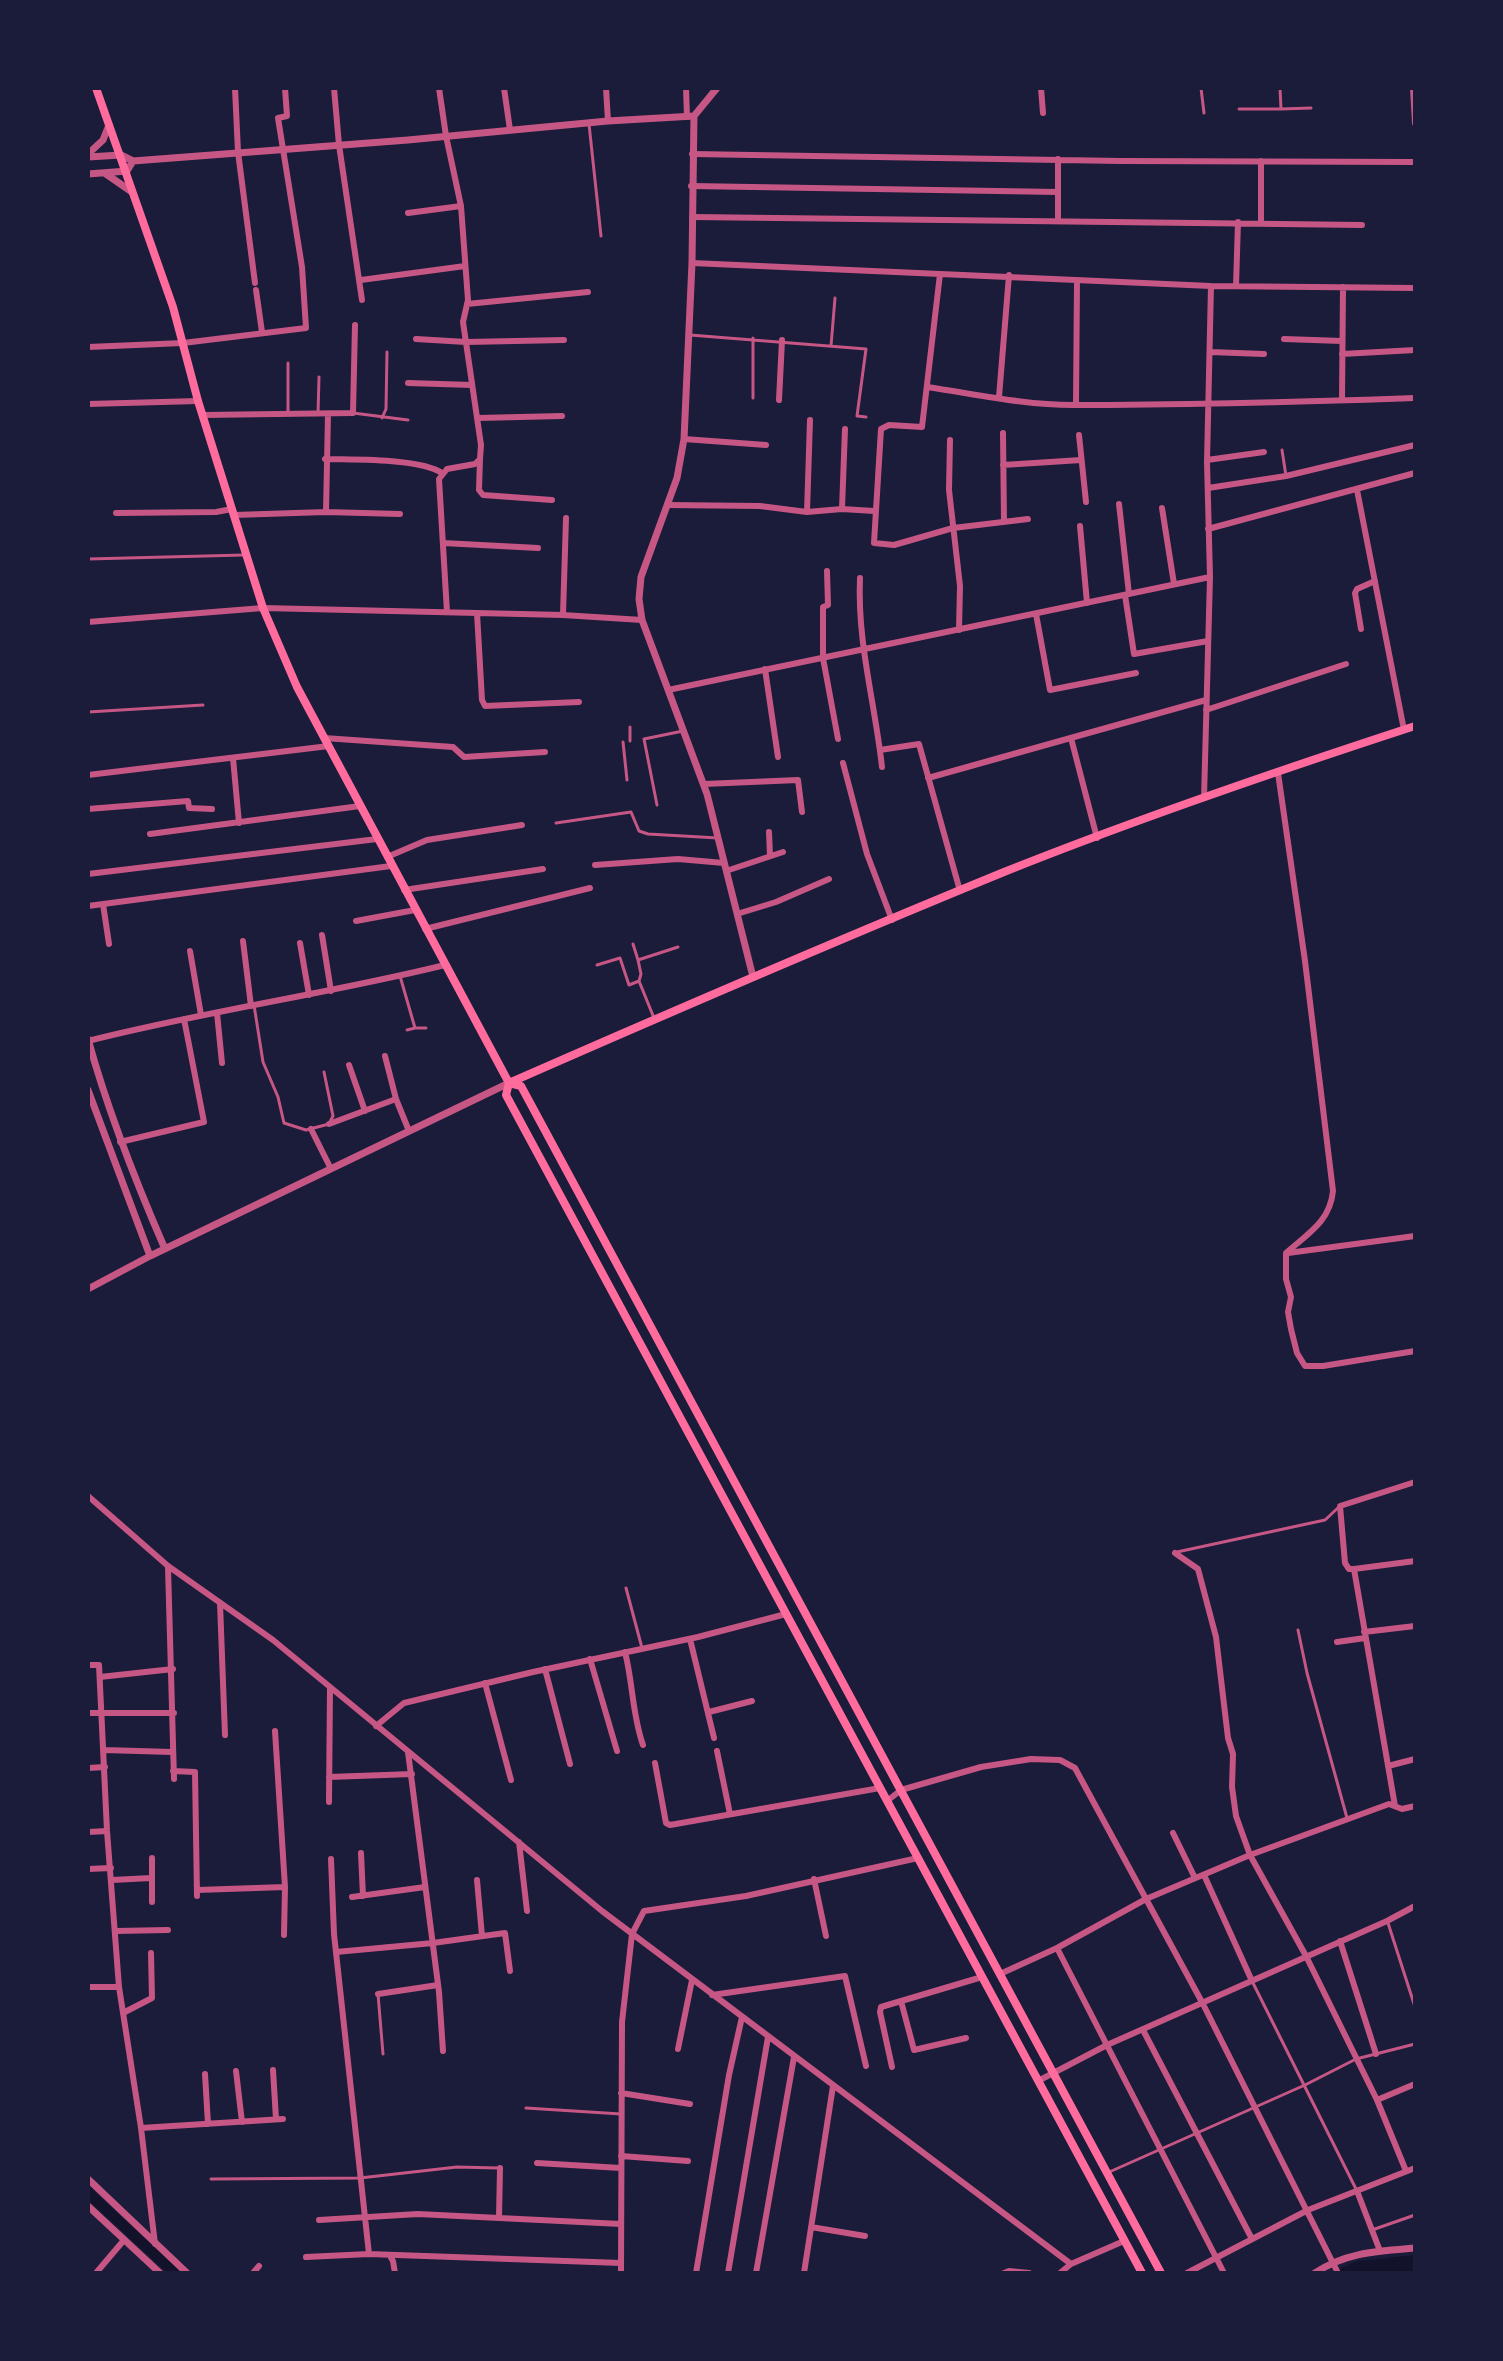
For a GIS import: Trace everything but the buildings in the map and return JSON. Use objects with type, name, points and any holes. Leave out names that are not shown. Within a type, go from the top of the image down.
[{"type":"main road","points":[[96,88],[135,194],[183,343],[202,415],[263,608],[297,687],[509,1083],[506,1095],[1142,2273]]},
{"type":"main road","points":[[509,1083],[960,891],[1204,798],[1415,726]]},
{"type":"main road","points":[[509,1083],[521,1086],[1161,2273]]},
{"type":"street","points":[[235,88],[238,152],[262,332]]},
{"type":"street","points":[[88,347],[183,343],[306,328],[304,288],[278,118],[287,116],[285,88]]},
{"type":"street","points":[[334,88],[339,145],[362,300]]},
{"type":"street","points":[[439,88],[461,206],[467,304],[463,322],[478,418],[479,490],[483,495],[552,500]]},
{"type":"street","points":[[504,88],[510,130]]},
{"type":"street","points":[[606,88],[608,121]]},
{"type":"street","points":[[686,88],[692,154],[692,263],[684,439],[677,478],[641,577],[639,599],[642,620],[704,784],[753,977]]},
{"type":"street","points":[[88,155],[121,155],[133,161],[690,116],[717,88]]},
{"type":"street","points":[[1041,88],[1043,113]]},
{"type":"street","points":[[1413,88],[1415,123]]},
{"type":"street","points":[[88,155],[103,140],[109,125]]},
{"type":"street","points":[[692,154],[1415,162]]},
{"type":"street","points":[[1058,159],[1058,221]]},
{"type":"street","points":[[88,174],[127,171],[133,161]]},
{"type":"street","points":[[1261,161],[1261,223]]},
{"type":"street","points":[[104,173],[135,194]]},
{"type":"street","points":[[691,186],[1058,192]]},
{"type":"street","points":[[408,213],[461,206]]},
{"type":"street","points":[[692,217],[1362,225]]},
{"type":"street","points":[[1236,286],[1238,222]]},
{"type":"street","points":[[692,263],[1211,286],[1415,288]]},
{"type":"street","points":[[361,280],[465,266]]},
{"type":"street","points":[[940,274],[922,427],[889,425],[881,429],[874,543],[894,545],[953,528],[1028,519]]},
{"type":"street","points":[[999,397],[1009,275]]},
{"type":"street","points":[[1076,405],[1077,280]]},
{"type":"street","points":[[1204,798],[1210,577],[1207,460],[1211,286]]},
{"type":"street","points":[[1342,400],[1343,287]]},
{"type":"street","points":[[467,304],[588,292]]},
{"type":"street","points":[[202,415],[353,413],[355,325]]},
{"type":"street","points":[[416,339],[466,342],[564,340]]},
{"type":"street","points":[[1284,339],[1342,341]]},
{"type":"street","points":[[779,400],[782,340]]},
{"type":"street","points":[[1342,354],[1415,350]]},
{"type":"street","points":[[1210,352],[1264,354]]},
{"type":"street","points":[[408,383],[472,385]]},
{"type":"street","points":[[927,387],[1076,405],[1209,405],[1415,398]]},
{"type":"street","points":[[88,404],[198,401]]},
{"type":"street","points":[[326,512],[328,414]]},
{"type":"street","points":[[478,418],[562,416]]},
{"type":"street","points":[[807,512],[810,420]]},
{"type":"street","points":[[842,509],[845,429]]},
{"type":"street","points":[[1003,433],[1004,522]]},
{"type":"street","points":[[1079,435],[1086,502]]},
{"type":"street","points":[[684,439],[766,445]]},
{"type":"street","points":[[950,440],[949,490],[960,586],[959,630]]},
{"type":"street","points":[[1208,488],[1286,476],[1415,445]]},
{"type":"street","points":[[1207,460],[1264,452]]},
{"type":"street","points":[[325,459],[434,467],[442,473]]},
{"type":"street","points":[[447,612],[439,479],[447,469],[475,464],[480,459]]},
{"type":"street","points":[[1003,465],[1081,460]]},
{"type":"street","points":[[1208,529],[1415,473]]},
{"type":"street","points":[[1357,490],[1404,730]]},
{"type":"street","points":[[1119,504],[1134,654],[1208,641]]},
{"type":"street","points":[[667,505],[760,506],[807,512],[842,509],[874,511]]},
{"type":"street","points":[[1162,508],[1174,584]]},
{"type":"street","points":[[116,513],[400,514]]},
{"type":"street","points":[[563,615],[566,518]]},
{"type":"street","points":[[1080,526],[1087,603]]},
{"type":"street","points":[[443,543],[538,548]]},
{"type":"street","points":[[827,571],[828,605],[823,607],[823,658],[838,739]]},
{"type":"street","points":[[668,690],[1210,577]]},
{"type":"street","points":[[860,578],[863,650],[882,767]]},
{"type":"street","points":[[1361,629],[1355,593],[1357,589],[1375,581]]},
{"type":"street","points":[[88,622],[263,608],[563,615],[642,620]]},
{"type":"street","points":[[477,613],[485,706],[579,702]]},
{"type":"street","points":[[1036,614],[1050,690],[1136,673]]},
{"type":"street","points":[[1206,710],[1346,664]]},
{"type":"street","points":[[765,669],[778,757]]},
{"type":"street","points":[[928,778],[1206,700]]},
{"type":"street","points":[[1071,738],[1097,838]]},
{"type":"street","points":[[88,775],[233,758],[326,742],[453,747],[464,757],[545,752]]},
{"type":"street","points":[[880,750],[919,744],[960,891]]},
{"type":"street","points":[[233,758],[239,823]]},
{"type":"street","points":[[843,763],[867,854],[892,920]]},
{"type":"street","points":[[1278,773],[1333,1191],[1323,1221],[1286,1253],[1291,1329],[1297,1353],[1305,1366],[1323,1366],[1415,1351]]},
{"type":"street","points":[[704,784],[798,780],[802,812]]},
{"type":"street","points":[[88,809],[188,801],[189,808],[212,809]]},
{"type":"street","points":[[150,834],[360,806]]},
{"type":"street","points":[[88,906],[389,862],[427,840],[522,825]]},
{"type":"street","points":[[769,832],[770,856]]},
{"type":"street","points":[[88,874],[377,839]]},
{"type":"street","points":[[595,865],[686,859],[725,867],[783,852]]},
{"type":"street","points":[[404,890],[543,869]]},
{"type":"street","points":[[737,914],[776,902],[829,879]]},
{"type":"street","points":[[425,929],[590,888]]},
{"type":"street","points":[[103,904],[109,944]]},
{"type":"street","points":[[356,921],[415,910]]},
{"type":"street","points":[[322,935],[331,991]]},
{"type":"street","points":[[243,941],[253,1006]]},
{"type":"street","points":[[300,943],[309,995]]},
{"type":"street","points":[[190,951],[201,1015]]},
{"type":"street","points":[[165,1249],[120,1142],[88,1040],[445,965]]},
{"type":"street","points":[[217,1013],[222,1063]]},
{"type":"street","points":[[120,1142],[201,1125],[205,1119],[184,1019]]},
{"type":"street","points":[[385,1056],[396,1099],[409,1131]]},
{"type":"street","points":[[349,1065],[365,1111]]},
{"type":"street","points":[[88,1289],[509,1083]]},
{"type":"street","points":[[88,1094],[150,1256]]},
{"type":"street","points":[[329,1124],[396,1099]]},
{"type":"street","points":[[311,1129],[331,1169]]},
{"type":"street","points":[[1286,1253],[1306,1253],[1415,1236]]},
{"type":"street","points":[[1415,1482],[1340,1506],[1345,1563],[1349,1569],[1415,1561]]},
{"type":"street","points":[[88,1496],[168,1566],[273,1640],[632,1934],[1071,2264]]},
{"type":"street","points":[[1175,1553],[1198,1569],[1216,1637],[1228,1738],[1233,1754],[1232,1787],[1236,1816],[1250,1855],[1306,1956],[1377,2100],[1406,2171]]},
{"type":"street","points":[[168,1566],[173,1669],[173,1775],[195,1772],[197,1893],[285,1887]]},
{"type":"street","points":[[1354,1569],[1395,1806]]},
{"type":"street","points":[[220,1603],[225,1735]]},
{"type":"street","points":[[376,1726],[404,1703],[690,1639],[786,1614]]},
{"type":"street","points":[[1337,1642],[1415,1626]]},
{"type":"street","points":[[690,1639],[714,1738]]},
{"type":"street","points":[[625,1652],[632,1680],[634,1716],[643,1745]]},
{"type":"street","points":[[590,1659],[617,1751]]},
{"type":"street","points":[[88,1665],[99,1665],[119,1987],[155,2244]]},
{"type":"street","points":[[100,1677],[173,1669]]},
{"type":"street","points":[[545,1669],[570,1764]]},
{"type":"street","points":[[485,1683],[511,1780]]},
{"type":"street","points":[[329,1802],[330,1687]]},
{"type":"street","points":[[709,1712],[752,1701]]},
{"type":"street","points":[[88,1713],[174,1713]]},
{"type":"street","points":[[275,1731],[285,1887],[284,1935]]},
{"type":"street","points":[[104,1750],[172,1752]]},
{"type":"street","points":[[717,1751],[730,1814]]},
{"type":"street","points":[[408,1752],[438,1985],[443,2051]]},
{"type":"street","points":[[887,1801],[901,1790],[981,1767],[1031,1759],[1060,1760],[1075,1768],[1203,2004],[1335,2268]]},
{"type":"street","points":[[1388,1766],[1415,1759]]},
{"type":"street","points":[[655,1763],[668,1825],[880,1788]]},
{"type":"street","points":[[88,1768],[105,1767]]},
{"type":"street","points":[[329,1777],[412,1774]]},
{"type":"street","points":[[1000,1974],[1057,1948],[1146,1899],[1250,1855],[1389,1804],[1402,1809],[1415,1806]]},
{"type":"street","points":[[88,1832],[107,1831]]},
{"type":"street","points":[[1173,1833],[1195,1878]]},
{"type":"street","points":[[519,1842],[527,1911]]},
{"type":"street","points":[[361,1853],[363,1896]]},
{"type":"street","points":[[152,1858],[152,1902]]},
{"type":"street","points":[[621,2273],[622,2022],[632,1934],[644,1911],[746,1896],[918,1858]]},
{"type":"street","points":[[331,1859],[336,1952],[369,2254]]},
{"type":"street","points":[[88,1869],[111,1868]]},
{"type":"street","points":[[1204,1875],[1252,1981]]},
{"type":"street","points":[[112,1880],[151,1878]]},
{"type":"street","points":[[814,1879],[826,1936]]},
{"type":"street","points":[[477,1880],[482,1936]]},
{"type":"street","points":[[352,1897],[425,1887]]},
{"type":"street","points":[[1038,2081],[1107,2045],[1415,1906]]},
{"type":"street","points":[[116,1931],[168,1930]]},
{"type":"street","points":[[336,1952],[505,1933],[510,1971]]},
{"type":"street","points":[[1340,1941],[1376,2054]]},
{"type":"street","points":[[1057,1948],[1224,2273]]},
{"type":"street","points":[[123,2013],[152,1998],[151,1953]]},
{"type":"street","points":[[712,1995],[845,1976],[866,2066]]},
{"type":"street","points":[[892,2067],[880,2009],[982,1977]]},
{"type":"street","points":[[678,2049],[692,1980]]},
{"type":"street","points":[[378,1994],[438,1985]]},
{"type":"street","points":[[88,1987],[119,1987]]},
{"type":"street","points":[[901,2001],[914,2050],[966,2038]]},
{"type":"street","points":[[696,2273],[729,2075],[742,2017]]},
{"type":"street","points":[[1143,2030],[1252,2239]]},
{"type":"street","points":[[728,2273],[768,2037]]},
{"type":"street","points":[[756,2273],[794,2057]]},
{"type":"street","points":[[141,2128],[279,2119],[273,2070]]},
{"type":"street","points":[[236,2071],[242,2122]]},
{"type":"street","points":[[205,2074],[208,2124]]},
{"type":"street","points":[[1377,2100],[1415,2084]]},
{"type":"street","points":[[804,2273],[833,2086]]},
{"type":"street","points":[[621,2093],[690,2104]]},
{"type":"street","points":[[621,2156],[688,2161]]},
{"type":"street","points":[[537,2163],[621,2168]]},
{"type":"street","points":[[499,2218],[500,2168]]},
{"type":"street","points":[[1187,2273],[1308,2210],[1415,2168]]},
{"type":"street","points":[[88,2179],[187,2273]]},
{"type":"street","points":[[1357,2191],[1380,2251]]},
{"type":"street","points":[[88,2207],[160,2273]]},
{"type":"street","points":[[319,2220],[418,2214],[621,2224]]},
{"type":"street","points":[[811,2227],[865,2236]]},
{"type":"street","points":[[96,2273],[124,2240]]},
{"type":"street","points":[[1060,2273],[1071,2264],[1124,2241]]},
{"type":"street","points":[[1315,2273],[1335,2268],[1357,2254],[1415,2248]]},
{"type":"street","points":[[306,2257],[369,2254],[621,2263]]},
{"type":"street","points":[[390,2256],[395,2273]]},
{"type":"street","points":[[253,2273],[259,2266]]},
{"type":"street","points":[[1004,2273],[1029,2273]]},
{"type":"lane","points":[[1201,88],[1204,113]]},
{"type":"lane","points":[[1280,88],[1281,109]]},
{"type":"lane","points":[[1239,109],[1311,108]]},
{"type":"lane","points":[[589,123],[601,236]]},
{"type":"lane","points":[[831,346],[835,298]]},
{"type":"lane","points":[[690,335],[866,349],[857,416],[866,417]]},
{"type":"lane","points":[[753,338],[753,398]]},
{"type":"lane","points":[[382,418],[386,409],[387,352]]},
{"type":"lane","points":[[288,363],[288,413]]},
{"type":"lane","points":[[318,414],[319,377]]},
{"type":"lane","points":[[353,413],[408,420]]},
{"type":"lane","points":[[1282,450],[1286,476]]},
{"type":"lane","points":[[88,559],[247,555]]},
{"type":"lane","points":[[88,712],[203,705]]},
{"type":"lane","points":[[630,727],[630,741]]},
{"type":"lane","points":[[657,805],[644,739],[684,731]]},
{"type":"lane","points":[[623,742],[627,780]]},
{"type":"lane","points":[[556,823],[631,812],[639,831],[648,834],[718,838]]},
{"type":"lane","points":[[633,944],[641,974],[639,981],[655,1020]]},
{"type":"lane","points":[[638,960],[678,947]]},
{"type":"lane","points":[[597,965],[620,958],[629,985],[639,981]]},
{"type":"lane","points":[[400,976],[415,1028]]},
{"type":"lane","points":[[253,1006],[263,1062],[278,1097],[284,1123],[302,1129],[329,1124],[333,1116],[324,1072]]},
{"type":"lane","points":[[407,1030],[426,1028]]},
{"type":"lane","points":[[1175,1553],[1325,1520],[1340,1506]]},
{"type":"lane","points":[[626,1588],[642,1648]]},
{"type":"lane","points":[[1298,1630],[1347,1818]]},
{"type":"lane","points":[[1387,1921],[1415,2007]]},
{"type":"lane","points":[[1252,1981],[1357,2191]]},
{"type":"lane","points":[[378,1994],[383,2054]]},
{"type":"lane","points":[[1107,2173],[1161,2151],[1356,2059],[1415,2044]]},
{"type":"lane","points":[[526,2108],[621,2114]]},
{"type":"lane","points":[[211,2179],[360,2178],[457,2167],[500,2168]]},
{"type":"lane","points":[[1372,2230],[1415,2215]]},
{"type":"shaded area","points":[[1415,2255],[1415,2273],[1330,2273],[1357,2261]]},
{"type":"waterway","points":[[88,2193],[175,2273]]}]
